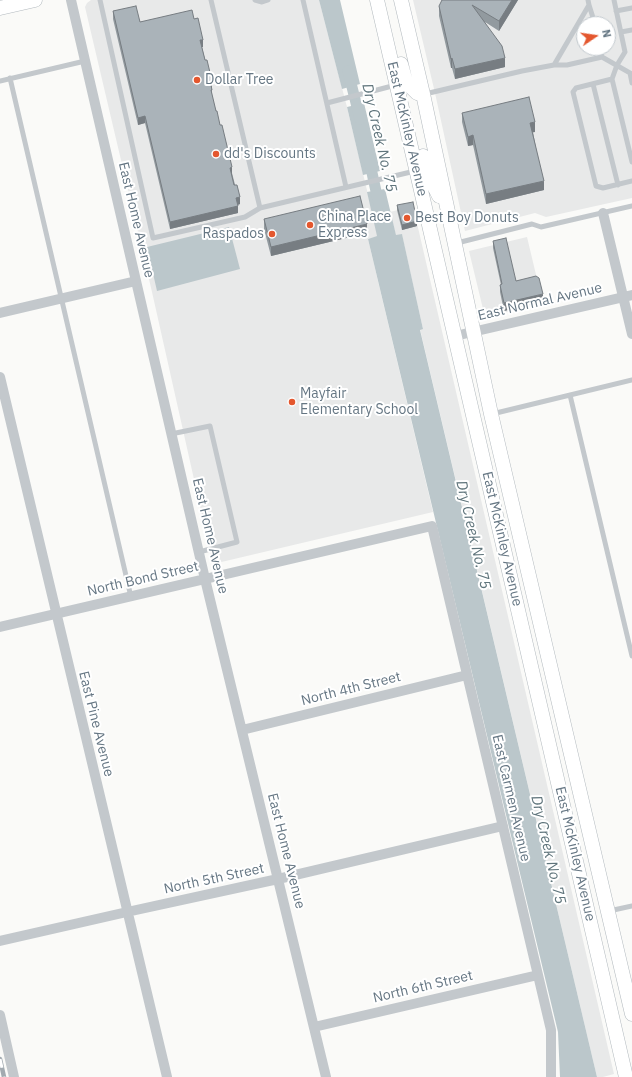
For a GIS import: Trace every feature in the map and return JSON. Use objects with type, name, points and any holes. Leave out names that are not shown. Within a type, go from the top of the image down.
[{"type":"main road","points":[[0,8],[35,0]]},
{"type":"main road","name":"East McKinley Avenue","points":[[378,0],[626,1077]]},
{"type":"main road","points":[[385,0],[406,82],[417,93],[423,94]]},
{"type":"main road","name":"East McKinley Avenue","points":[[401,0],[423,94],[491,414],[608,911],[628,982],[632,1014]]},
{"type":"main road","points":[[397,85],[406,89],[409,94],[427,172],[448,214]]},
{"type":"main road","points":[[576,861],[593,896],[612,972],[620,982],[628,982]]},
{"type":"street","name":"East Home Avenue","points":[[71,0],[205,579],[326,1077]]},
{"type":"street","points":[[603,213],[628,296],[632,334]]},
{"type":"street","points":[[0,313],[136,281]]},
{"type":"street","name":"East Normal Avenue","points":[[455,336],[628,296]]},
{"type":"street","name":"East Pine Avenue","points":[[0,377],[167,1077]]},
{"type":"street","name":"North Bond Street","points":[[0,627],[432,526]]},
{"type":"street","name":"East Carmen Avenue","points":[[432,526],[551,1030],[551,1077]]},
{"type":"street","name":"North 4th Street","points":[[242,730],[467,675]]},
{"type":"street","name":"North 5th Street","points":[[0,941],[278,879],[503,826]]},
{"type":"street","name":"North 6th Street","points":[[314,1027],[538,975]]},
{"type":"street","points":[[0,1015],[14,1077]]},
{"type":"lane","points":[[100,0],[153,238],[245,217],[260,208],[417,170]]},
{"type":"lane","points":[[211,0],[260,208]]},
{"type":"lane","points":[[255,0],[262,2],[268,0]]},
{"type":"lane","points":[[303,0],[346,187]]},
{"type":"lane","points":[[614,0],[625,52]]},
{"type":"lane","points":[[554,65],[588,3]]},
{"type":"lane","points":[[588,3],[592,16]]},
{"type":"lane","points":[[616,11],[632,8]]},
{"type":"lane","points":[[621,32],[632,30]]},
{"type":"lane","points":[[632,50],[625,52],[617,65],[612,79],[632,162]]},
{"type":"lane","points":[[423,94],[522,71],[554,65],[567,65],[602,57],[630,72],[632,82]]},
{"type":"lane","points":[[0,81],[85,61]]},
{"type":"lane","points":[[10,78],[131,597]]},
{"type":"lane","points":[[612,79],[576,88],[573,92],[596,186],[603,188],[632,181]]},
{"type":"lane","points":[[593,84],[618,184]]},
{"type":"lane","points":[[327,103],[397,85]]},
{"type":"lane","points":[[454,243],[532,224],[540,227],[632,206]]},
{"type":"lane","points":[[491,414],[632,380]]},
{"type":"lane","points":[[570,394],[632,656]]},
{"type":"lane","points":[[171,434],[210,426],[237,542],[199,552]]},
{"type":"lane","points":[[608,911],[632,906]]},
{"type":"shaded area","points":[[91,0],[319,0],[347,107],[378,236],[368,239],[433,512],[213,564],[152,292],[85,7]]},
{"type":"shaded area","points":[[319,0],[340,0],[360,84],[342,89]]},
{"type":"shaded area","points":[[413,0],[632,0],[632,198],[546,217],[535,213],[465,231]]},
{"type":"shaded area","points":[[364,103],[380,171],[363,175],[347,107]]},
{"type":"shaded area","points":[[385,189],[396,235],[402,234],[423,329],[420,330],[597,1077],[560,1077],[558,1032],[368,239],[377,236],[367,192]]},
{"type":"shaded area","points":[[413,206],[614,1074],[603,1077],[597,1077],[420,329],[423,329],[402,235],[396,236],[390,212]]},
{"type":"shaded area","points":[[229,227],[240,269],[157,291],[147,247]]},
{"type":"shaded area","points":[[527,237],[543,304],[494,315],[483,309],[469,251]]},
{"type":"building","points":[[442,0],[512,0],[499,21],[472,5],[502,46],[505,58],[455,69],[452,58],[451,59],[439,6]]},
{"type":"building","points":[[136,6],[140,22],[192,10],[194,19],[198,18],[203,40],[200,40],[212,81],[210,81],[211,90],[220,125],[222,125],[232,167],[230,168],[234,185],[237,185],[240,197],[236,198],[238,206],[170,222],[145,116],[138,118],[113,11]]},
{"type":"building","points":[[529,97],[535,122],[530,123],[544,181],[486,194],[473,135],[468,137],[462,113]]},
{"type":"building","points":[[360,196],[367,224],[271,247],[264,219]]},
{"type":"building","name":"Best Boy Donuts","points":[[413,202],[417,221],[402,225],[397,205]]},
{"type":"building","points":[[506,238],[516,281],[536,276],[539,278],[543,294],[504,303],[500,285],[502,284],[493,241]]},
{"type":"waterway","name":"Dry Creek No. 75","points":[[348,71],[360,119]]},
{"type":"waterway","name":"Dry Creek No. 75","points":[[369,159],[379,205]]},
{"type":"railway","points":[[0,1059],[4,1077]]},
{"type":"place","name":"Dollar Tree","points":[[197,80]]},
{"type":"place","name":"dd's Discounts","points":[[216,154]]},
{"type":"place","name":"Best Boy Donuts","points":[[407,218]]},
{"type":"place","name":"China Place Express","points":[[310,225]]},
{"type":"place","name":"Raspados","points":[[272,234]]},
{"type":"place","name":"Mayfair Elementary School","points":[[292,402]]}]
